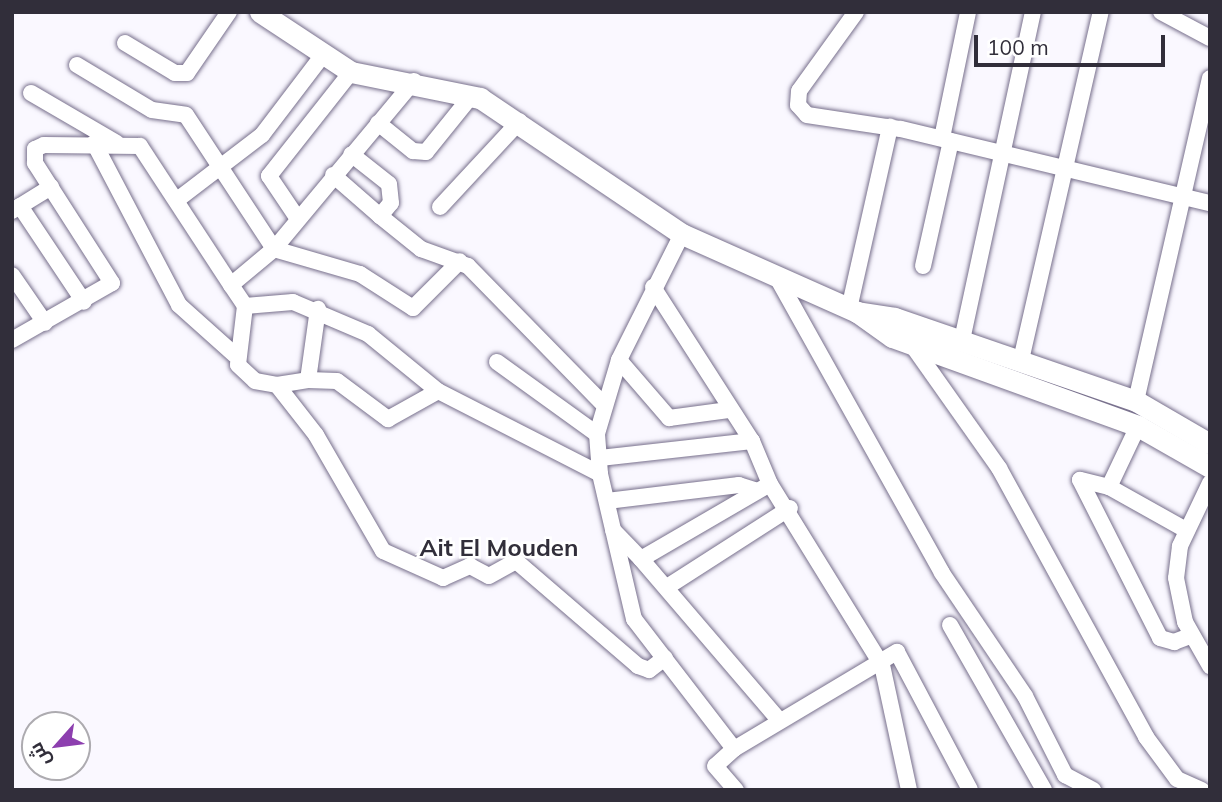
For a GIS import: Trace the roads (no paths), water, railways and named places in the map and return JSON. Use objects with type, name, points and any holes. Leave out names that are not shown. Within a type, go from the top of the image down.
[{"type":"street","points":[[125,43],[175,73],[187,74],[229,12]]},
{"type":"street","points":[[260,12],[351,72],[414,80],[472,95],[520,121],[681,234],[779,281],[853,310],[900,333],[1138,426],[1210,467]]},
{"type":"street","points":[[856,12],[799,91],[798,105],[811,116],[890,127],[1210,203]]},
{"type":"street","points":[[923,266],[968,12]]},
{"type":"street","points":[[962,340],[1033,12]]},
{"type":"street","points":[[1021,360],[1101,12]]},
{"type":"street","points":[[1161,12],[1210,38]]},
{"type":"street","points":[[177,200],[219,171],[262,135],[323,55]]},
{"type":"street","points":[[77,65],[152,110],[183,112],[219,171],[274,249],[360,274],[413,308],[460,261]]},
{"type":"street","points":[[298,219],[268,176],[351,72]]},
{"type":"street","points":[[1136,401],[1210,78]]},
{"type":"street","points":[[231,285],[274,249],[414,80]]},
{"type":"street","points":[[31,93],[117,143]]},
{"type":"street","points":[[378,122],[413,151],[426,152],[472,95]]},
{"type":"street","points":[[440,207],[520,121]]},
{"type":"street","points":[[853,310],[890,127]]},
{"type":"street","points":[[94,143],[179,305],[235,355],[245,375],[277,385],[308,380],[337,381],[388,419],[438,391]]},
{"type":"street","points":[[12,340],[84,302],[112,279],[33,159],[35,149],[117,143],[147,151],[245,306],[235,355]]},
{"type":"street","points":[[351,153],[393,190],[380,216]]},
{"type":"street","points":[[333,176],[421,249],[460,261],[604,405]]},
{"type":"street","points":[[51,187],[16,209],[84,302]]},
{"type":"street","points":[[681,234],[619,360],[597,434],[600,474],[634,619],[734,749]]},
{"type":"street","points":[[12,275],[45,323]]},
{"type":"street","points":[[779,281],[942,573],[1025,696],[1065,775],[1093,790]]},
{"type":"street","points":[[653,288],[728,410],[752,441],[764,487]]},
{"type":"street","points":[[245,306],[293,302],[318,309],[368,334],[438,391],[600,474]]},
{"type":"street","points":[[308,380],[318,309]]},
{"type":"street","points":[[900,333],[962,340],[1136,401],[1210,444]]},
{"type":"street","points":[[900,333],[999,468],[1146,737],[1177,779],[1200,789]]},
{"type":"street","points":[[619,360],[669,418],[728,410]]},
{"type":"street","points":[[497,362],[597,434]]},
{"type":"street","points":[[277,385],[343,479],[370,536],[401,564],[443,578],[470,566],[489,576],[516,561],[638,666],[649,670],[665,658]]},
{"type":"street","points":[[1109,487],[1138,426]]},
{"type":"street","points":[[600,458],[752,441]]},
{"type":"street","points":[[1185,530],[1109,487],[1080,480],[1160,638],[1174,642],[1191,636]]},
{"type":"street","points":[[1210,483],[1185,530],[1176,578],[1191,636],[1210,666]]},
{"type":"street","points":[[607,501],[739,485],[764,487],[790,508],[882,664],[909,790]]},
{"type":"street","points":[[640,559],[764,487]]},
{"type":"street","points":[[667,587],[790,508]]},
{"type":"street","points":[[613,530],[667,587],[780,721]]},
{"type":"street","points":[[950,625],[1044,790]]},
{"type":"street","points":[[736,790],[715,766],[734,749],[882,664],[897,652],[970,790]]},
{"type":"district","name":"Ait El Mouden","points":[[499,548]]}]
